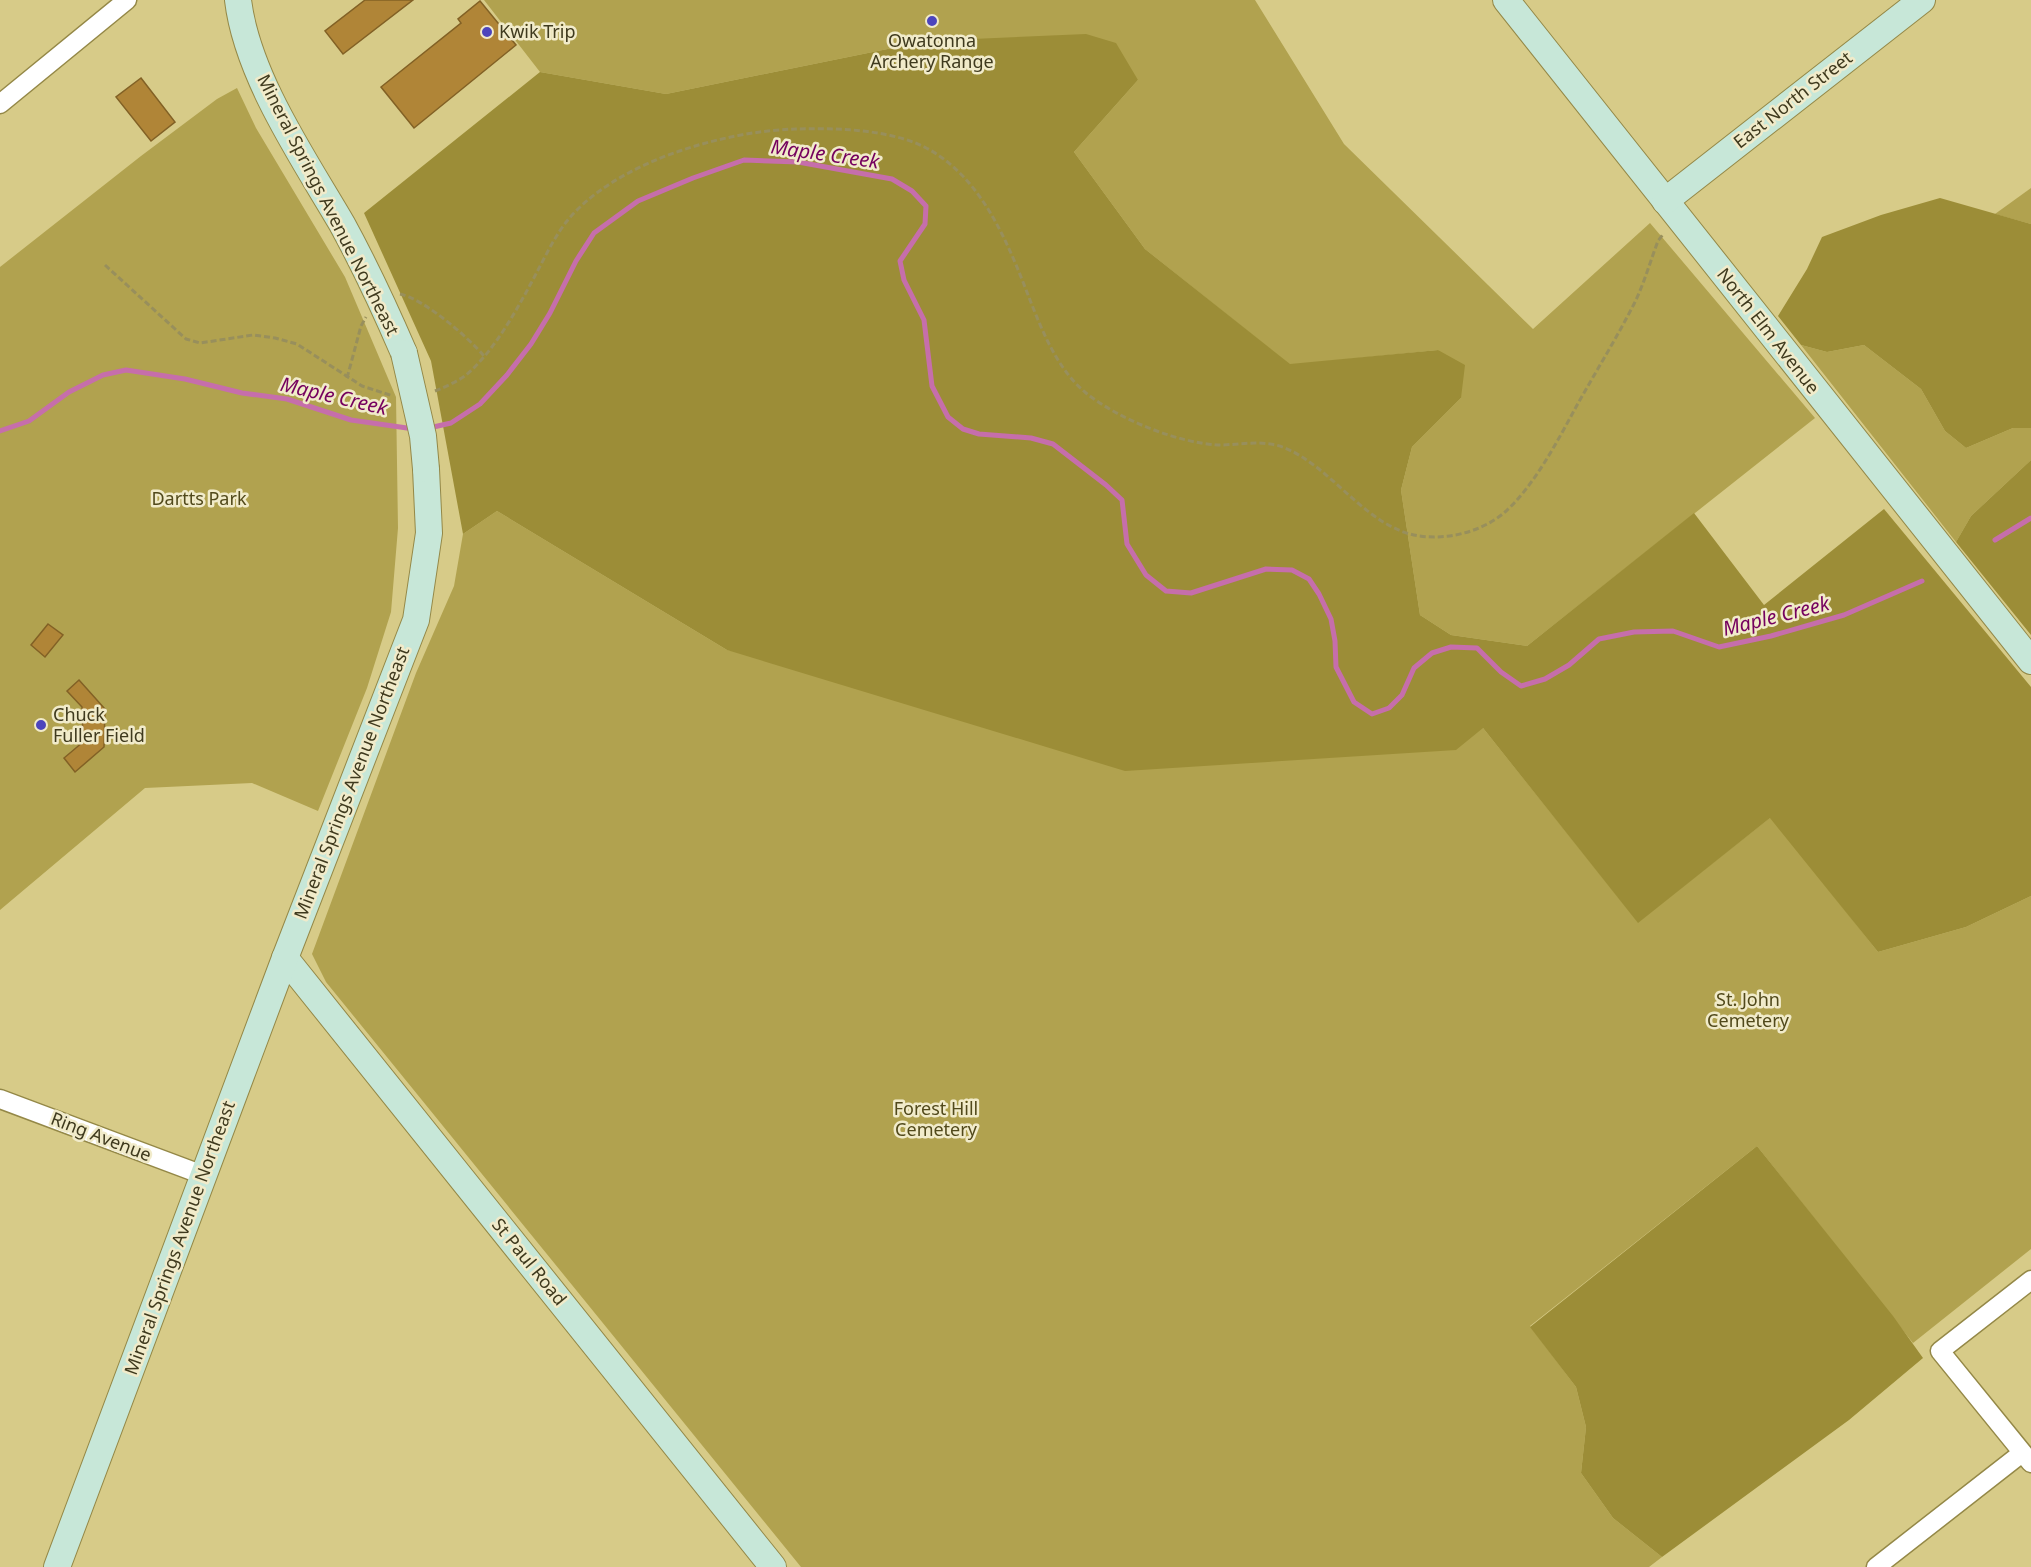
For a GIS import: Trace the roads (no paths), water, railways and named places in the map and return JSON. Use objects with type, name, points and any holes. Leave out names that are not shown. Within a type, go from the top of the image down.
[{"type":"street","points":[[0,104],[127,0]]},
{"type":"street","name":"Mineral Springs Avenue Northeast","points":[[57,1567],[285,958],[416,620],[429,533],[423,436],[404,353],[355,248],[275,106],[245,35],[238,0]]},
{"type":"street","name":"North Elm Avenue","points":[[1506,0],[2031,661]]},
{"type":"street","name":"East North Street","points":[[1672,210],[1922,0]]},
{"type":"street","name":"St Paul Road","points":[[285,958],[773,1567]]},
{"type":"street","name":"Ring Avenue","points":[[0,1099],[203,1175]]},
{"type":"street","points":[[1876,1567],[2027,1458],[1940,1351],[2031,1280]]},
{"type":"waterway","name":"Maple Creek","points":[[429,428],[451,423],[480,404],[507,375],[531,344],[550,313],[576,261],[594,233],[638,201],[744,160],[798,162],[892,179],[912,191],[926,206],[925,224],[900,261],[904,280],[924,320],[932,386],[948,417],[963,429],[979,434],[1031,438],[1053,444],[1106,485],[1122,500],[1127,544],[1146,575],[1166,591],[1191,593],[1266,569],[1292,570],[1309,579],[1331,619],[1336,667],[1354,702],[1372,714],[1389,708],[1402,695],[1414,668],[1432,653],[1451,647],[1477,648],[1501,672],[1521,686],[1545,679],[1569,665],[1599,639],[1634,632],[1673,631],[1719,647],[1771,636],[1844,615],[1922,581]]},
{"type":"waterway","name":"Maple Creek","points":[[0,431],[29,421],[69,392],[103,375],[126,370],[185,379],[242,393],[287,399],[351,420],[414,429]]},
{"type":"waterway","name":"Maple Creek","points":[[1995,540],[2031,518]]},
{"type":"place","name":"Owatonna Archery Range","points":[[932,21]]},
{"type":"place","name":"Kwik Trip","points":[[487,32]]},
{"type":"place","name":"Chuck Fuller Field","points":[[41,725]]},
{"type":"park label","name":"Dartts Park","points":[[199,499]]},
{"type":"park label","name":"St. John Cemetery","points":[[1748,1010]]},
{"type":"park label","name":"Forest Hill Cemetery","points":[[936,1119]]}]
